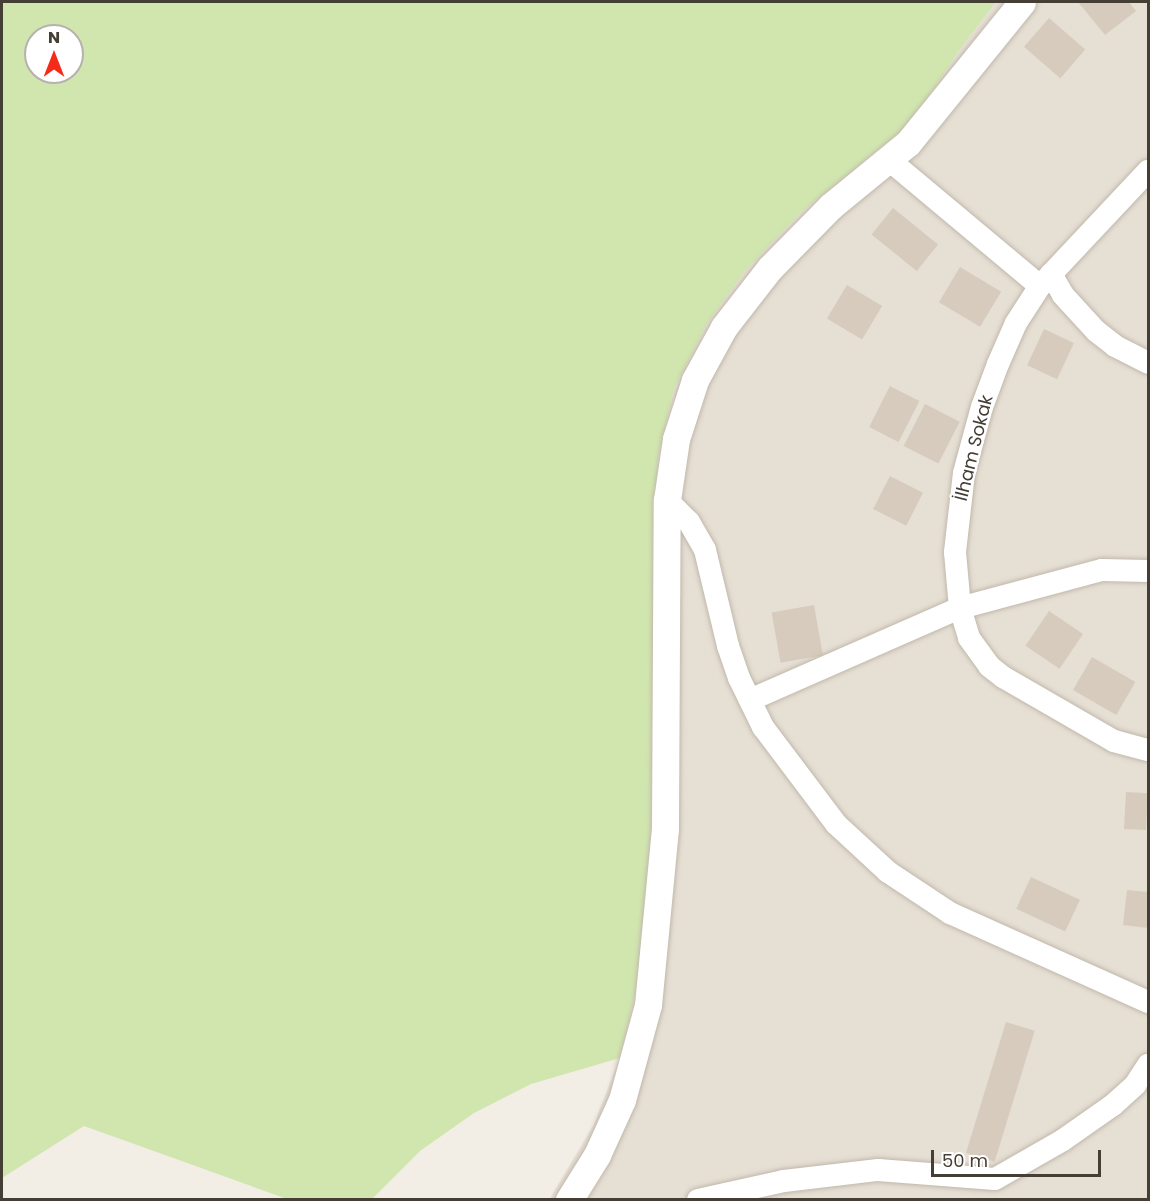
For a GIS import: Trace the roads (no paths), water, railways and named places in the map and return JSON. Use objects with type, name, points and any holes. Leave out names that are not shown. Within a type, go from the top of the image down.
[{"type":"street","points":[[569,1200],[597,1155],[622,1100],[640,1041],[654,969],[665,829],[668,500],[672,459],[684,408],[708,353],[724,327],[796,240],[831,206],[908,143],[1022,2]]},
{"type":"street","points":[[888,159],[1045,280],[1096,331],[1115,346],[1149,363]]},
{"type":"street","name":"İlham Sokak","points":[[1149,171],[1045,280],[1016,322],[982,407],[964,473],[956,524],[955,552],[963,624],[977,652],[1003,677],[1114,741],[1149,750]]},
{"type":"street","points":[[668,500],[689,522],[705,550],[728,646],[763,728],[815,799],[844,832],[888,872],[950,913],[1149,1002]]},
{"type":"street","points":[[750,700],[960,608],[1102,570],[1149,571]]},
{"type":"street","points":[[698,1200],[784,1181],[878,1170],[995,1179],[1055,1145],[1113,1105],[1135,1085],[1149,1065]]}]
